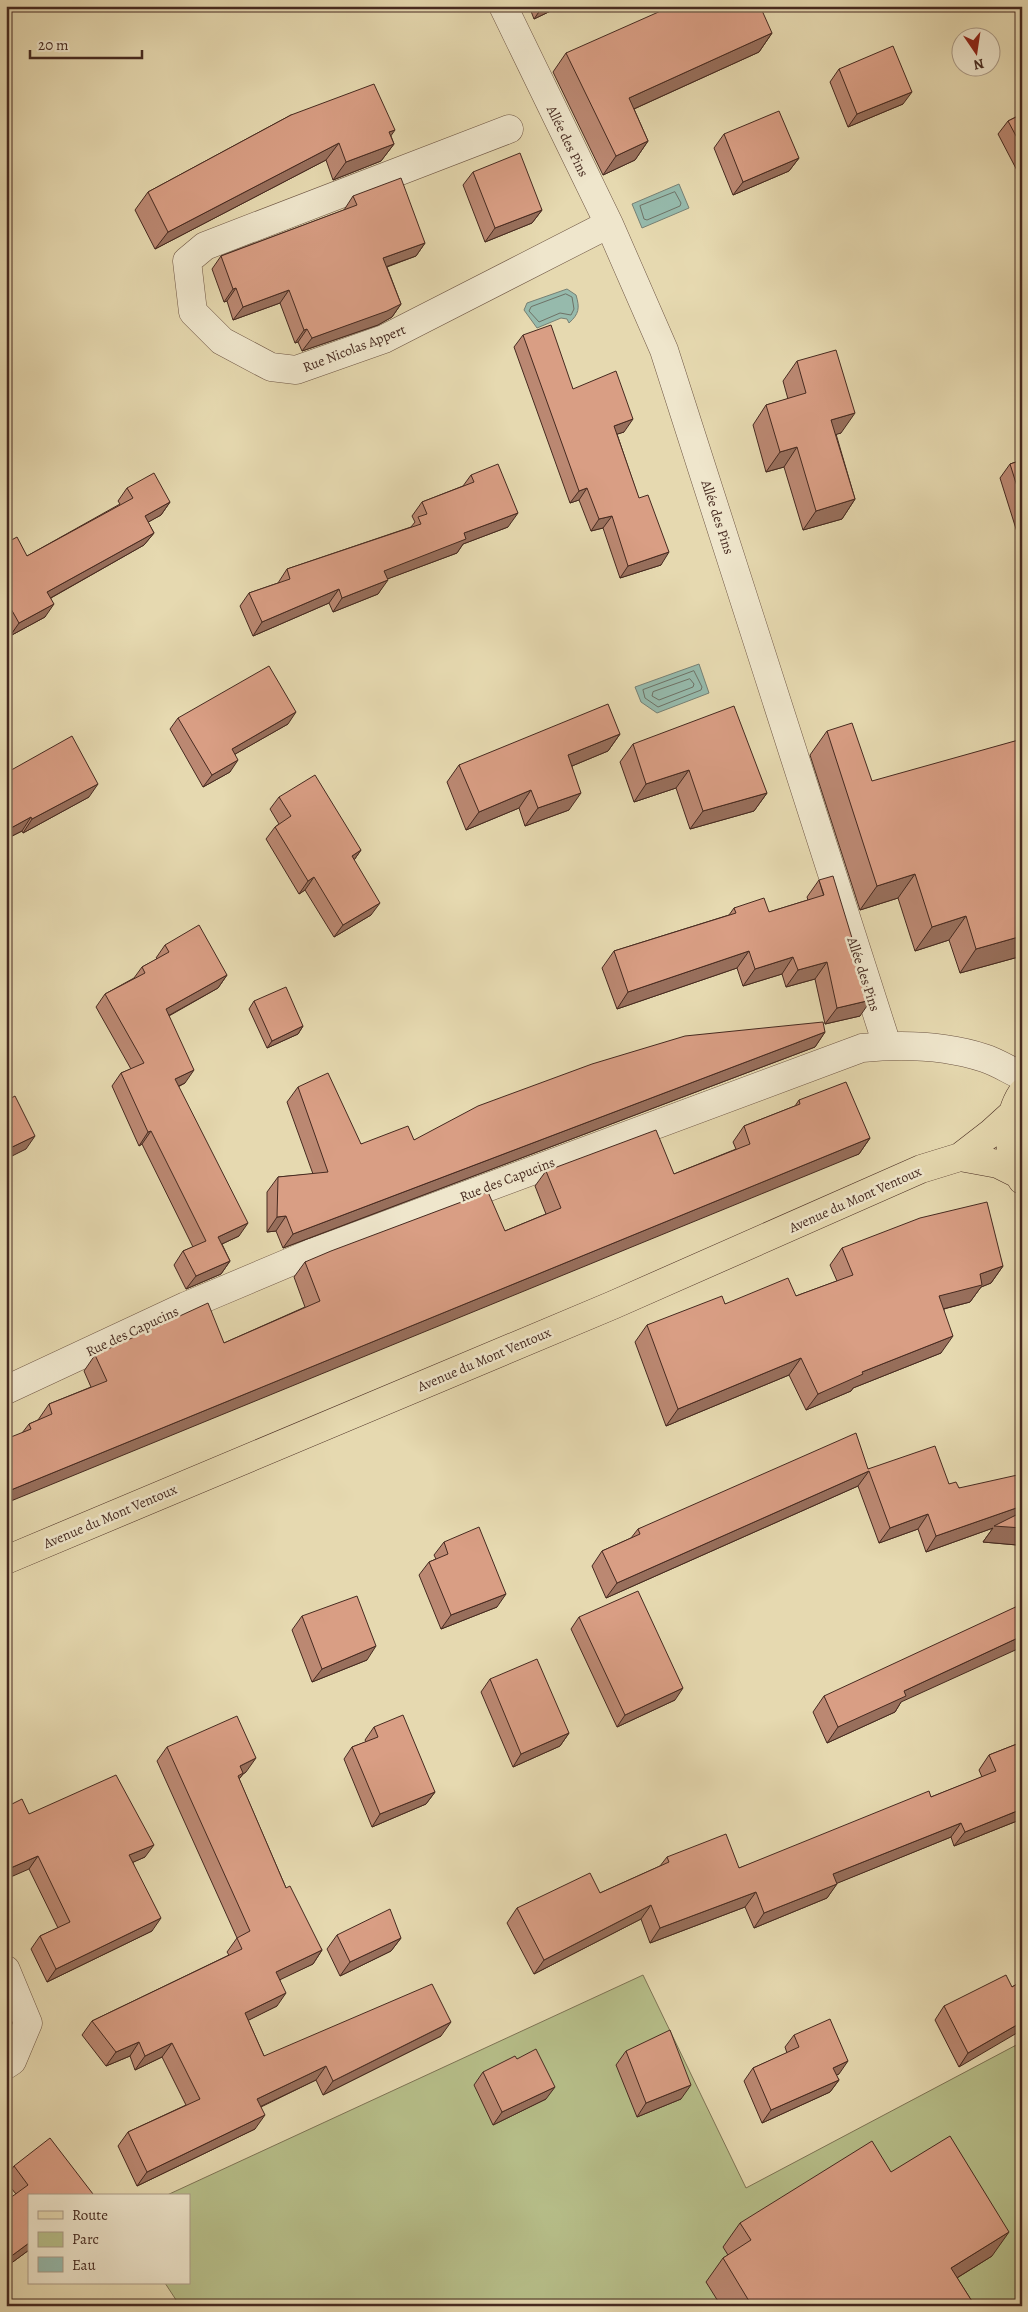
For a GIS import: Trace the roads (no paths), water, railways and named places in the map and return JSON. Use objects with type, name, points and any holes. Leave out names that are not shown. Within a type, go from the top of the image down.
[{"type":"main road","name":"Avenue du Mont Ventoux","points":[[6,1560],[613,1305],[921,1169],[960,1157],[991,1133],[1017,1103]]},
{"type":"main road","points":[[1017,1103],[1010,1133],[1011,1147],[1020,1177]]},
{"type":"main road","name":"Avenue du Mont Ventoux","points":[[960,1157],[998,1164],[1020,1177]]},
{"type":"street","name":"Allée des Pins","points":[[503,6],[609,224],[664,350],[887,1046]]},
{"type":"street","name":"Rue Nicolas Appert","points":[[509,129],[205,246],[187,261],[193,312],[222,341],[271,366],[296,370],[384,339],[609,224]]},
{"type":"street","name":"Rue des Capucins","points":[[6,1390],[186,1306],[314,1252],[862,1048],[933,1046],[984,1058],[1022,1076]]},
{"type":"street","points":[[6,1970],[28,2023],[12,2061],[6,2065]]},
{"type":"water","points":[[679,184],[689,208],[642,228],[632,204]]},
{"type":"water","points":[[567,289],[576,295],[578,307],[575,317],[569,323],[567,319],[561,318],[537,328],[524,310],[527,303]]},
{"type":"water","points":[[699,664],[709,693],[657,713],[641,702],[635,687]]}]
